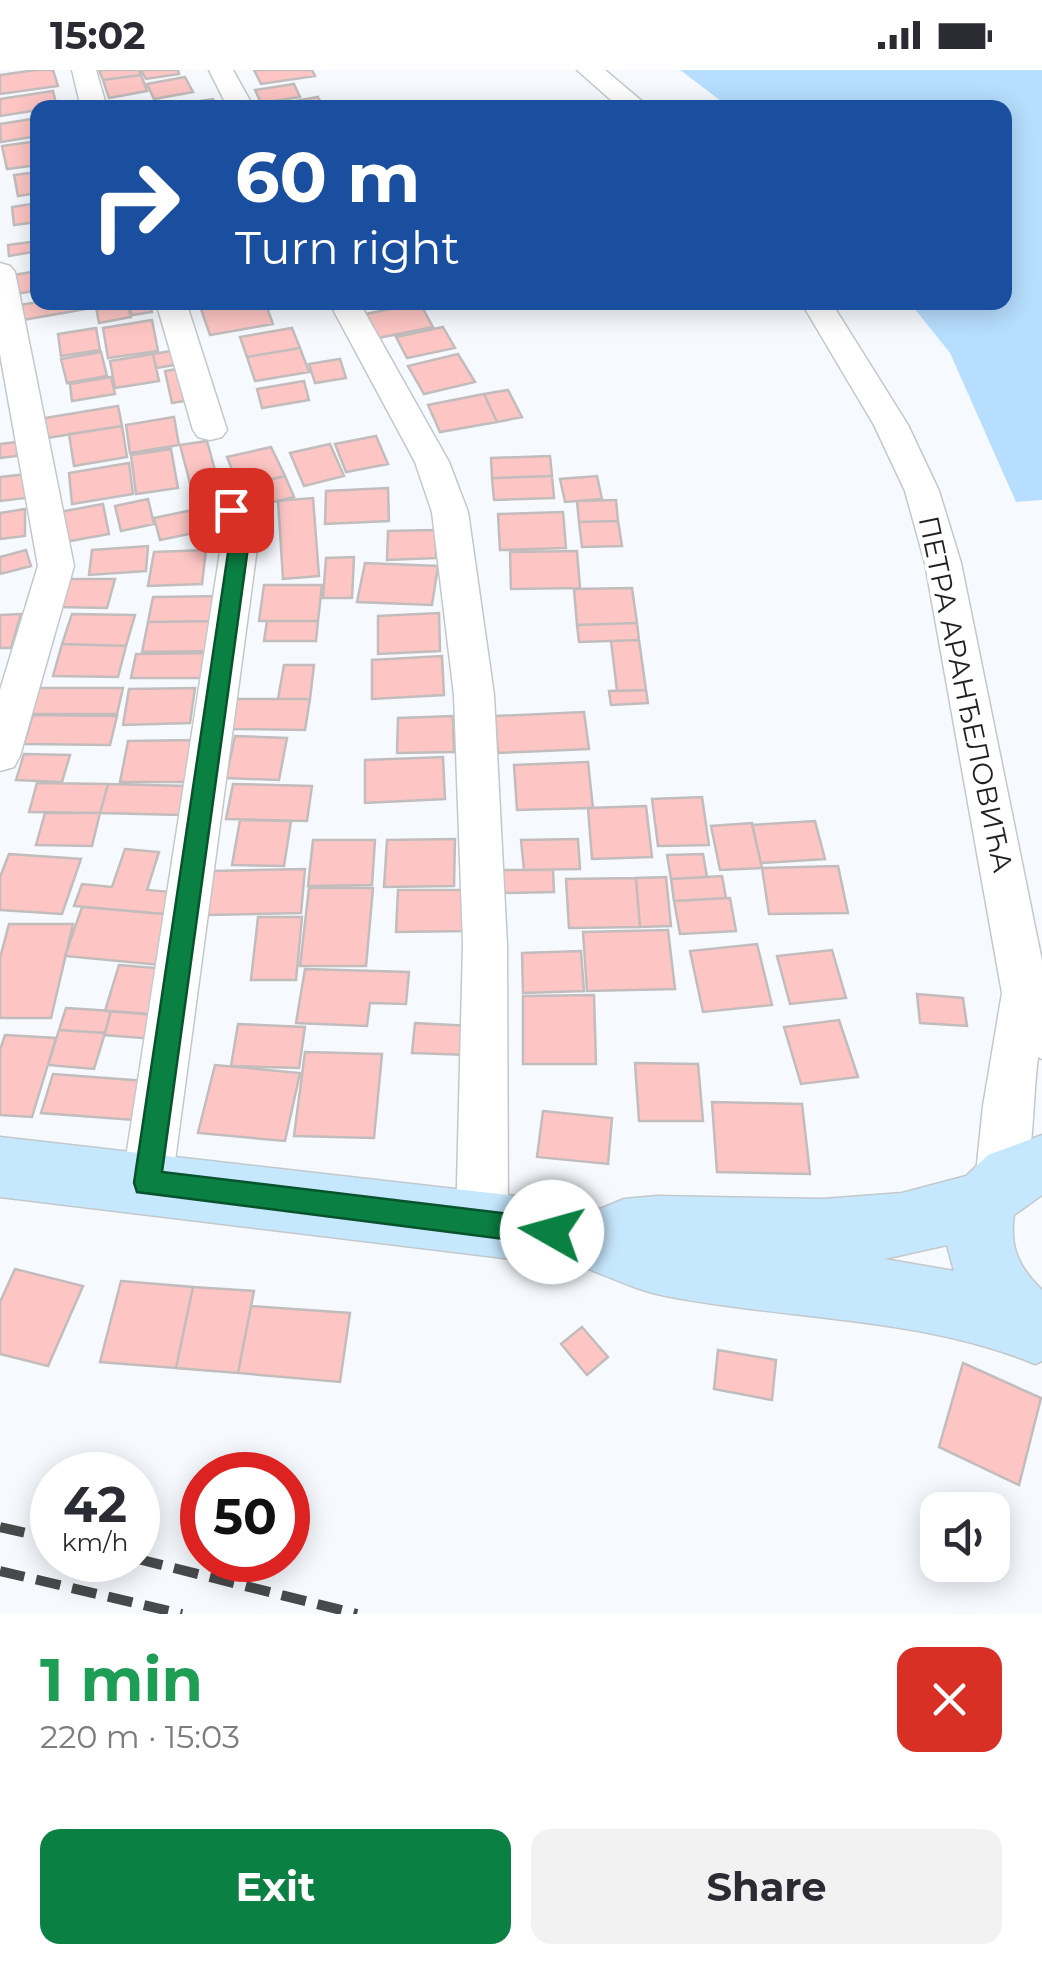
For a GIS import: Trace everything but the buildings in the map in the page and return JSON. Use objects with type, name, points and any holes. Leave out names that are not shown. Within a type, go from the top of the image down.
[{"type":"main road","points":[[0,1167],[586,1236],[662,1263],[911,1297],[1032,1326]]},
{"type":"main road","points":[[586,1236],[658,1226],[808,1232],[889,1228],[927,1220],[1009,1182]]},
{"type":"main road","points":[[1009,1182],[978,1238],[981,1260],[1004,1302],[1032,1326]]},
{"type":"street","points":[[84,70],[92,100]]},
{"type":"street","points":[[221,70],[237,100]]},
{"type":"street","points":[[589,70],[627,100]]},
{"type":"street","points":[[0,272],[56,566],[0,756]]},
{"type":"street","points":[[173,310],[210,430]]},
{"type":"street","points":[[348,310],[432,462],[450,512],[474,695],[485,944],[482,1224]]},
{"type":"street","name":"ПЕТРА АРАНЂЕЛОВИЋА","points":[[821,310],[891,425],[922,491],[966,670],[1025,992],[1042,1038]]},
{"type":"street","points":[[147,1183],[241,533],[231,510]]},
{"type":"street","name":"ПЕТРА АРАНЂЕЛОВИЋА","points":[[1009,1182],[1007,1106],[1025,992]]},
{"type":"shaded area","points":[[680,70],[1042,70],[1042,500],[1016,502],[950,353],[916,310],[1012,310],[1012,100],[720,100]]},
{"type":"railway","points":[[0,1527],[30,1534]]},
{"type":"railway","points":[[160,1565],[357,1614]]},
{"type":"railway","points":[[0,1571],[182,1614]]},
{"type":"route","points":[[231,510],[241,533],[147,1183],[552,1232]]}]
